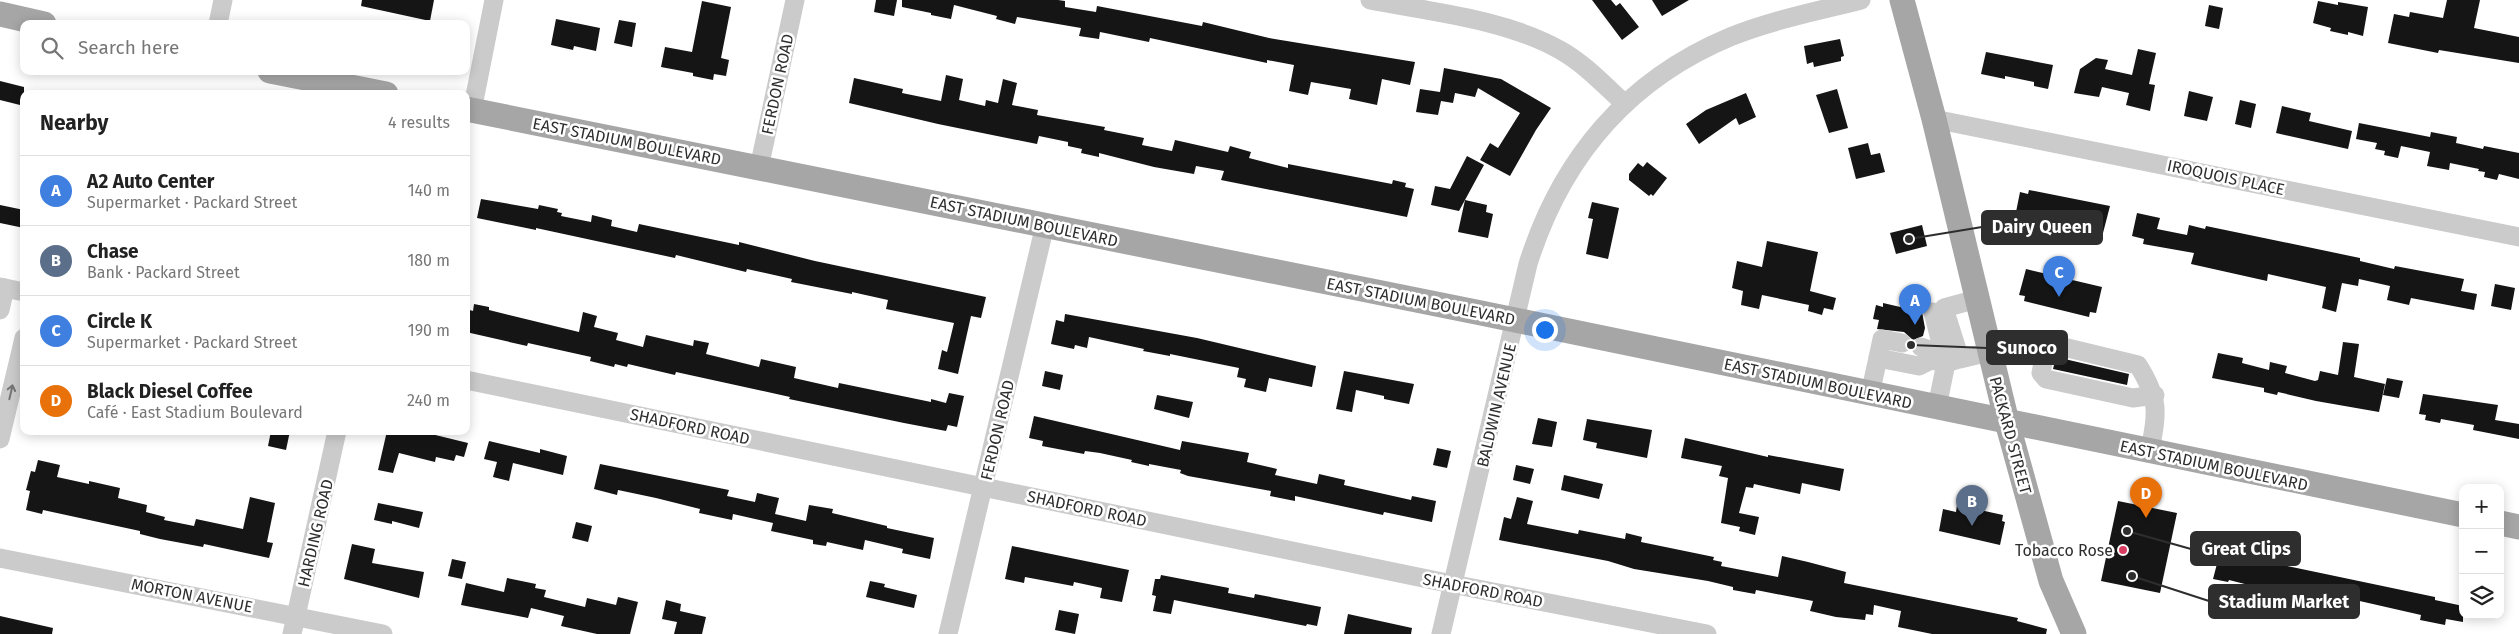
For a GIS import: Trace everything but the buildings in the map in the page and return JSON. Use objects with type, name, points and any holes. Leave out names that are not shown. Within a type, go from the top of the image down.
[{"type":"main road","name":"PACKARD STREET","points":[[1902,0],[1934,119],[2006,422],[2051,580],[2074,634]]},
{"type":"main road","points":[[0,14],[26,20]]},
{"type":"main road","points":[[290,75],[366,90]]},
{"type":"main road","name":"EAST STADIUM BOULEVARD","points":[[470,110],[1515,320],[2459,514]]},
{"type":"main road","points":[[2504,524],[2519,527]]},
{"type":"street","points":[[219,20],[223,0]]},
{"type":"street","points":[[470,106],[494,0]]},
{"type":"street","name":"FERDON ROAD","points":[[759,168],[795,0]]},
{"type":"street","points":[[1370,0],[1497,26],[1529,35],[1561,51],[1587,68],[1625,104]]},
{"type":"street","name":"BALDWIN AVENUE","points":[[1441,634],[1528,264],[1540,226],[1565,177],[1589,142],[1625,104],[1686,58],[1731,37],[1783,20],[1862,0]]},
{"type":"street","name":"IROQUOIS PLACE","points":[[1934,119],[2519,237]]},
{"type":"street","name":"FERDON ROAD","points":[[948,634],[1045,225]]},
{"type":"street","points":[[0,310],[2,287],[20,291]]},
{"type":"street","points":[[1936,408],[1944,308],[1977,299]]},
{"type":"street","points":[[1870,394],[1882,339],[1902,343]]},
{"type":"street","points":[[2047,344],[2041,373],[2046,379],[2133,398],[2155,395]]},
{"type":"street","points":[[1878,358],[1919,366],[1940,357],[2014,346],[2047,344],[2138,365],[2155,395],[2156,418],[2150,451]]},
{"type":"street","points":[[0,439],[20,355]]},
{"type":"street","name":"SHADFORD ROAD","points":[[470,381],[1452,584],[1707,634]]},
{"type":"street","name":"HARDING ROAD","points":[[294,625],[337,435]]},
{"type":"street","name":"MORTON AVENUE","points":[[0,558],[294,625],[383,634]]},
{"type":"place","name":"Dairy Queen","points":[[1909,239]]},
{"type":"place","name":"Circle K","points":[[2059,297]]},
{"type":"place","name":"A2 Auto Center","points":[[1915,325]]},
{"type":"place","name":"Sunoco","points":[[1911,345]]},
{"type":"place","name":"Black Diesel Coffee","points":[[2146,518]]},
{"type":"place","name":"Chase","points":[[1972,526]]},
{"type":"place","name":"Great Clips","points":[[2127,531]]},
{"type":"place","name":"Tobacco Rose","points":[[2123,550]]},
{"type":"place","name":"Stadium Market","points":[[2132,576]]}]
